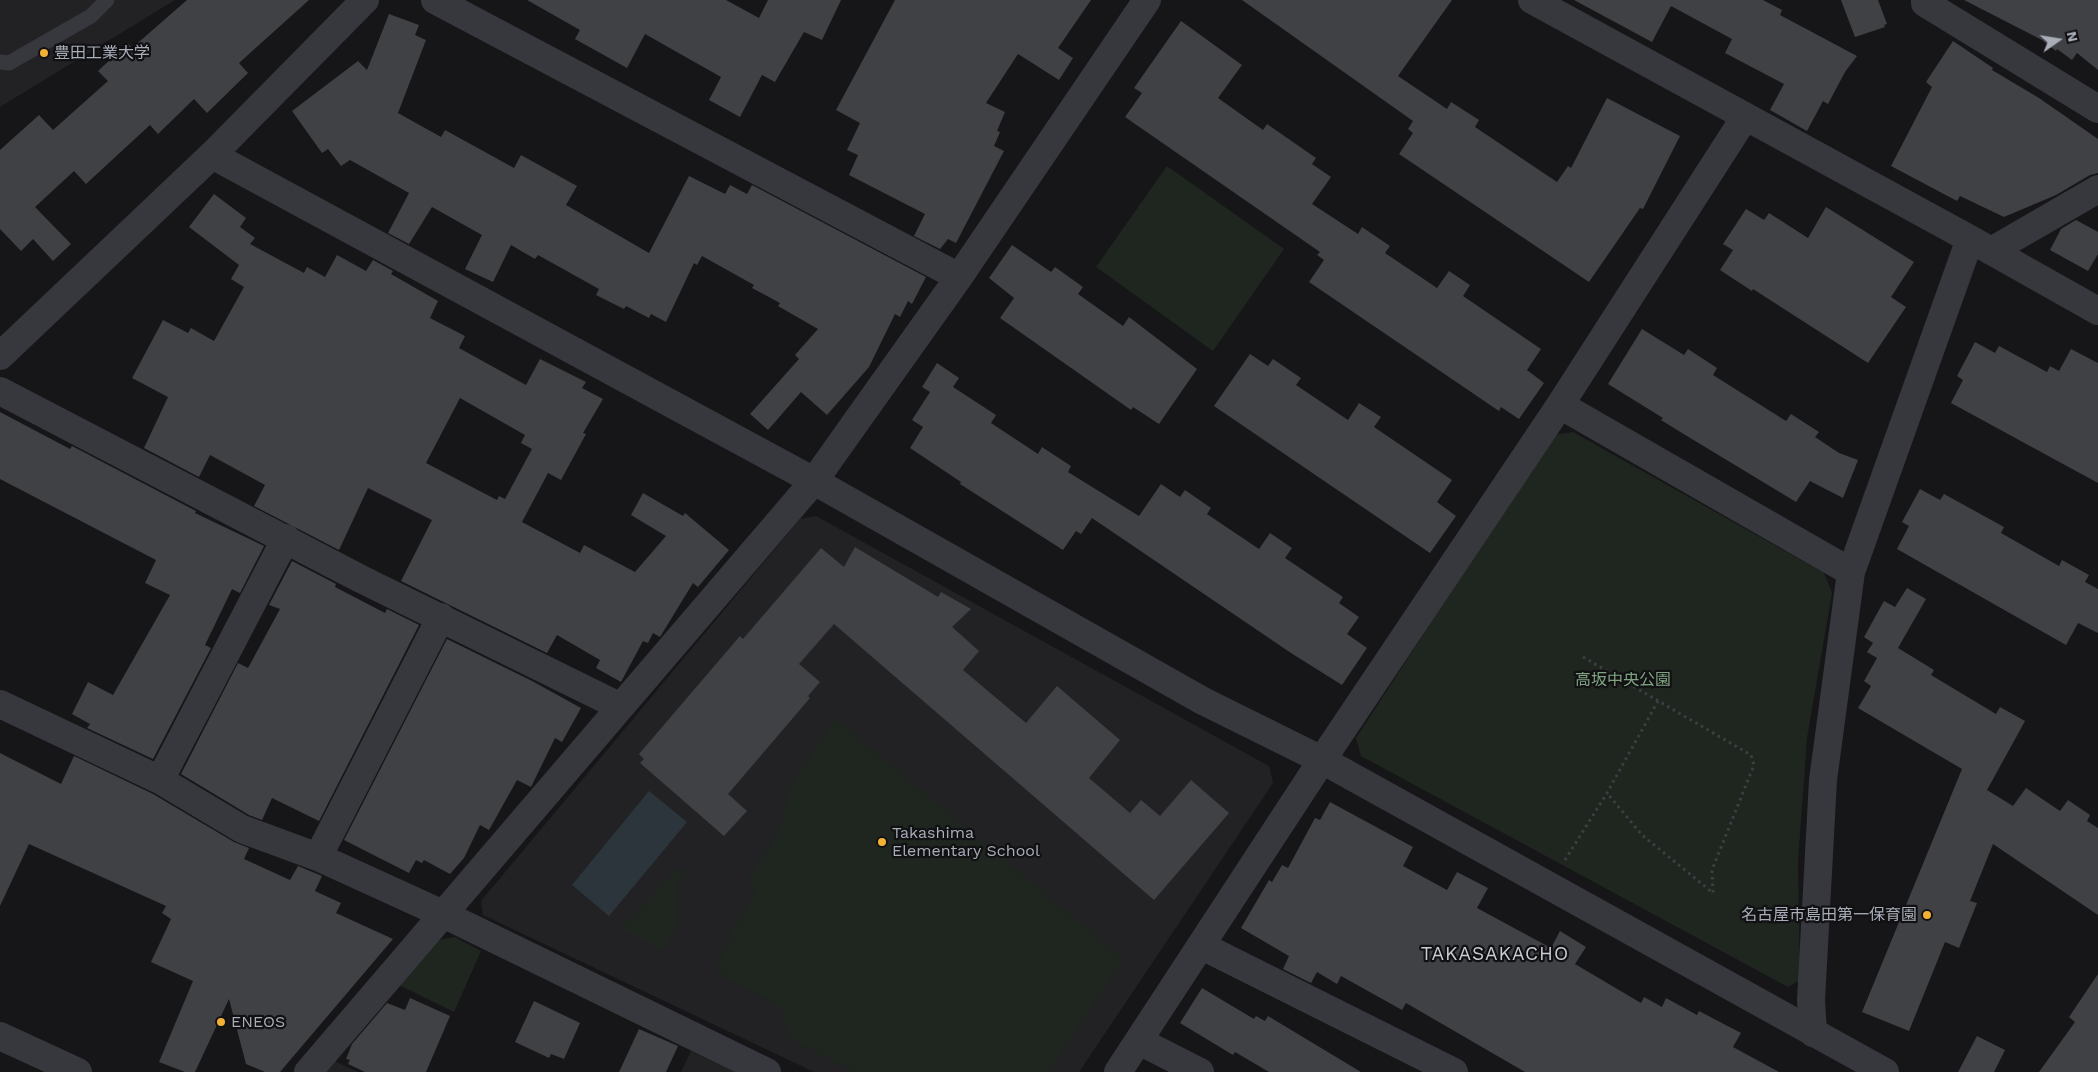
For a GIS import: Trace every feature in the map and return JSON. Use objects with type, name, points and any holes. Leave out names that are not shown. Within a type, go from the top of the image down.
[{"type":"street","points":[[0,356],[212,155],[364,0]]},
{"type":"street","points":[[435,0],[959,277]]},
{"type":"street","points":[[308,1072],[445,915],[619,706],[814,482],[959,277],[1147,0]]},
{"type":"street","points":[[1532,0],[2098,311]]},
{"type":"street","points":[[1925,0],[1925,3],[2098,109]]},
{"type":"street","points":[[1118,1072],[1322,760],[1560,405],[1745,117]]},
{"type":"street","points":[[212,155],[814,482],[1203,701],[1255,725],[1322,760],[1885,1072]]},
{"type":"street","points":[[1813,1033],[1811,1000],[1823,780],[1851,572],[1980,245],[2098,189]]},
{"type":"street","points":[[0,392],[286,538],[361,579],[619,706]]},
{"type":"street","points":[[1560,405],[1851,572]]},
{"type":"street","points":[[160,780],[286,538]]},
{"type":"street","points":[[318,857],[441,617]]},
{"type":"street","points":[[0,704],[160,780],[242,828],[318,857],[445,915],[767,1072]]},
{"type":"street","points":[[1202,946],[1454,1072]]},
{"type":"street","points":[[0,1036],[78,1072]]},
{"type":"street","points":[[1139,1041],[1200,1072]]},
{"type":"lane","points":[[0,62],[9,63],[91,16],[107,0]]},
{"type":"path","points":[[1583,657],[1751,754],[1754,765],[1712,870],[1713,893],[1642,835],[1607,793]]},
{"type":"path","points":[[1565,861],[1607,793],[1658,700]]},
{"type":"shaded area","name":"豊田工業大学","points":[[0,0],[175,0],[0,107]]},
{"type":"shaded area","name":"Takashima Elementary School","points":[[816,516],[1269,766],[1273,783],[1079,1072],[814,1072],[483,915],[481,901],[800,519]]},
{"type":"shaded area","points":[[649,791],[687,822],[609,916],[572,885]]},
{"type":"shaded area","points":[[691,1051],[736,1072],[681,1072]]},
{"type":"shaded area","points":[[334,1061],[358,1072],[324,1072]]},
{"type":"green space","points":[[1167,166],[1284,249],[1213,351],[1096,267]]},
{"type":"green space","name":"高坂中央公園","points":[[1573,432],[1824,573],[1832,593],[1807,738],[1798,862],[1800,980],[1788,987],[1361,756],[1356,738],[1553,435]]},
{"type":"green space","points":[[836,719],[1123,959],[1048,1072],[855,1072],[791,1039],[781,1008],[715,970],[734,929],[755,892],[749,877],[780,830],[791,786]]},
{"type":"green space","points":[[677,869],[685,870],[678,885],[679,925],[662,950],[621,929]]},
{"type":"green space","points":[[455,937],[481,951],[454,1012],[399,985],[439,940]]},
{"type":"building","points":[[187,0],[309,0],[239,63],[248,73],[207,113],[194,99],[158,134],[150,125],[86,184],[74,171],[35,207],[71,244],[53,261],[33,239],[21,251],[0,229],[0,150],[39,115],[53,130],[108,81],[98,71],[128,43],[132,48]]},
{"type":"building","points":[[527,0],[726,0],[759,18],[768,0],[841,0],[822,40],[804,32],[775,82],[762,75],[740,117],[709,100],[721,77],[645,34],[627,68],[575,39],[580,30]]},
{"type":"building","points":[[895,0],[1091,0],[1058,48],[1073,58],[1059,80],[1018,54],[986,103],[1005,112],[997,131],[1000,132],[994,146],[1004,151],[956,243],[948,239],[940,249],[914,236],[925,214],[849,175],[858,155],[847,150],[860,123],[836,110]]},
{"type":"building","points":[[1242,0],[1452,0],[1398,76],[1447,109],[1451,102],[1479,120],[1475,127],[1557,182],[1568,166],[1571,168],[1607,98],[1680,136],[1643,209],[1640,208],[1589,282],[1399,154],[1413,133],[1408,129],[1413,121]]},
{"type":"building","points":[[1574,0],[1763,0],[1782,10],[1780,15],[1857,56],[1845,72],[1828,104],[1823,101],[1807,131],[1770,110],[1784,84],[1725,53],[1732,39],[1671,6],[1652,42]]},
{"type":"building","points":[[1841,0],[1878,0],[1887,24],[1884,25],[1885,27],[1855,37]]},
{"type":"building","points":[[1964,0],[2098,0],[2098,70],[2077,53],[2072,60],[2042,40]]},
{"type":"building","points":[[389,14],[419,25],[415,35],[426,40],[398,113],[441,137],[445,130],[514,168],[521,155],[577,186],[566,205],[649,253],[689,176],[725,194],[730,185],[747,194],[752,185],[926,277],[912,304],[908,301],[900,317],[895,314],[869,367],[827,415],[801,392],[768,430],[750,414],[799,359],[795,355],[818,329],[778,306],[780,303],[752,288],[754,285],[702,256],[697,265],[694,263],[666,322],[651,314],[649,318],[626,306],[624,309],[596,295],[599,289],[538,255],[535,259],[511,245],[493,282],[465,269],[482,235],[432,207],[409,244],[388,233],[409,193],[350,160],[341,166],[328,149],[322,153],[292,111],[358,61],[367,70]]},
{"type":"building","points":[[1181,21],[1242,65],[1218,98],[1263,130],[1267,124],[1316,158],[1312,164],[1331,177],[1312,204],[1358,234],[1362,227],[1390,246],[1385,253],[1437,288],[1449,271],[1470,285],[1463,296],[1541,349],[1527,370],[1544,383],[1519,419],[1501,407],[1499,411],[1309,282],[1324,260],[1317,255],[1320,252],[1125,117],[1142,93],[1134,88]]},
{"type":"building","points":[[1953,41],[1993,68],[1992,70],[2039,98],[2098,139],[2098,173],[2090,175],[2056,195],[2004,217],[1960,196],[1957,201],[1891,166],[1932,87],[1926,82]]},
{"type":"building","points":[[214,194],[246,218],[240,227],[255,238],[250,244],[304,273],[307,267],[325,277],[337,255],[366,271],[373,260],[393,271],[391,274],[438,301],[430,318],[465,336],[459,348],[526,385],[540,359],[586,382],[582,388],[603,399],[583,433],[586,434],[561,480],[548,473],[522,522],[580,553],[584,545],[635,572],[666,536],[631,515],[643,493],[683,516],[685,513],[729,550],[698,587],[693,583],[660,637],[653,633],[648,643],[643,641],[621,682],[596,668],[600,660],[557,635],[547,653],[401,581],[432,520],[368,488],[339,550],[254,506],[265,485],[210,455],[199,477],[144,448],[168,397],[132,378],[163,320],[188,333],[191,328],[214,341],[244,287],[231,279],[239,265],[189,227]],"holes":[[[460,398],[525,435],[521,443],[532,449],[505,499],[499,496],[497,500],[426,463]]]},
{"type":"building","points":[[1826,207],[1914,262],[1891,297],[1906,307],[1868,363],[1720,270],[1733,250],[1723,244],[1746,209],[1764,220],[1769,213],[1808,238]]},
{"type":"building","points":[[2076,220],[2098,232],[2098,254],[2088,271],[2050,250],[2061,229]]},
{"type":"building","points":[[1012,245],[1051,272],[1055,267],[1083,287],[1078,294],[1123,326],[1129,317],[1197,369],[1159,424],[1133,407],[1131,410],[1000,318],[1014,298],[989,278]]},
{"type":"building","points":[[1642,329],[1684,355],[1688,349],[1717,368],[1713,375],[1786,421],[1791,414],[1819,432],[1815,437],[1839,453],[1858,460],[1843,498],[1810,481],[1796,502],[1661,420],[1663,418],[1608,384]]},
{"type":"building","points":[[1975,342],[1995,353],[1999,346],[2047,372],[2050,366],[2059,371],[2071,349],[2098,363],[2098,483],[1951,403],[1963,380],[1957,376]]},
{"type":"building","points":[[1250,354],[1268,366],[1273,359],[1301,378],[1296,385],[1348,420],[1359,403],[1381,417],[1374,427],[1452,480],[1437,502],[1456,516],[1430,553],[1214,406]]},
{"type":"building","points":[[937,363],[959,378],[953,387],[996,415],[991,423],[1038,454],[1042,447],[1071,466],[1068,472],[1139,516],[1161,484],[1180,497],[1185,490],[1211,508],[1207,514],[1259,549],[1270,533],[1292,548],[1285,558],[1343,597],[1339,603],[1359,617],[1347,634],[1367,648],[1342,685],[1291,653],[1092,518],[1081,534],[1076,531],[1063,550],[960,484],[961,482],[910,448],[923,427],[912,420],[930,392],[922,387]]},
{"type":"building","points":[[0,412],[70,449],[72,446],[196,511],[195,513],[264,546],[240,593],[232,589],[205,645],[211,648],[153,759],[87,728],[90,724],[72,714],[88,682],[113,695],[170,595],[145,583],[156,560],[0,479]]},
{"type":"building","points":[[1920,489],[1940,500],[1944,494],[2004,527],[2001,533],[2059,566],[2062,560],[2089,575],[2085,582],[2098,589],[2098,633],[2078,623],[2066,645],[1897,549],[1909,526],[1902,522]]},
{"type":"building","points":[[855,547],[938,597],[941,592],[971,609],[952,627],[979,651],[963,670],[1026,723],[1057,686],[1120,740],[1089,778],[1130,813],[1141,800],[1160,816],[1191,780],[1229,813],[1154,900],[834,624],[799,664],[820,682],[808,696],[810,698],[728,794],[747,811],[724,836],[640,763],[644,759],[639,754],[740,636],[743,639],[821,548],[844,567]]},
{"type":"building","points":[[292,561],[336,584],[335,587],[385,613],[387,609],[419,625],[319,821],[272,798],[262,820],[249,815],[181,774],[238,663],[248,668],[280,609],[269,605]]},
{"type":"building","points":[[1907,588],[1926,599],[1898,648],[1934,670],[1931,675],[1996,714],[2000,707],[2025,721],[1987,790],[2013,806],[2026,788],[2060,811],[2068,800],[2090,815],[2087,821],[2098,828],[2098,915],[1993,844],[1970,901],[1977,903],[1959,948],[1945,942],[1909,1031],[1862,1012],[1962,769],[1858,708],[1871,686],[1864,681],[1877,658],[1867,652],[1873,643],[1864,637],[1884,601],[1895,607]]},
{"type":"building","points":[[447,639],[532,681],[581,708],[562,742],[555,738],[531,787],[517,780],[489,830],[480,825],[464,858],[450,874],[424,860],[422,863],[416,860],[409,873],[344,840]]},
{"type":"building","points":[[0,753],[61,784],[74,756],[153,794],[234,842],[249,848],[244,859],[290,880],[298,866],[322,876],[315,891],[341,903],[336,913],[393,939],[280,1072],[265,1072],[246,1064],[229,999],[195,1072],[185,1072],[159,1062],[193,981],[151,962],[171,919],[162,913],[166,906],[29,844],[0,906]]},
{"type":"building","points":[[1330,802],[1413,847],[1403,866],[1447,890],[1457,872],[1488,888],[1477,908],[1551,948],[1560,931],[1586,947],[1575,964],[1641,1003],[1644,997],[1662,1007],[1666,998],[1697,1015],[1699,1011],[1741,1033],[1733,1047],[1779,1072],[1525,1072],[1406,1003],[1402,1010],[1341,976],[1337,984],[1317,972],[1311,983],[1283,969],[1289,956],[1241,928],[1269,880],[1272,882],[1282,865],[1288,868],[1315,818],[1320,820]]},
{"type":"building","points":[[2098,974],[2098,1072],[2039,1072],[2075,1022],[2069,1017]]},
{"type":"building","points":[[1202,988],[1254,1019],[1256,1016],[1265,1021],[1268,1016],[1361,1072],[1269,1072],[1235,1052],[1233,1055],[1180,1023]]},
{"type":"building","points":[[410,998],[450,1016],[426,1072],[365,1072],[348,1064],[350,1060],[346,1059],[352,1044],[387,1003],[405,1010]]},
{"type":"building","points":[[534,1001],[580,1023],[564,1059],[551,1054],[549,1058],[515,1042]]},
{"type":"building","points":[[639,1029],[678,1046],[666,1072],[619,1072]]},
{"type":"building","points":[[1977,1036],[2005,1050],[1994,1072],[1958,1072]]},
{"type":"place","name":"豊田工業大学","points":[[44,53]]},
{"type":"place","name":"Takashima Elementary School","points":[[882,842]]},
{"type":"place","name":"名古屋市島田第一保育園","points":[[1927,915]]},
{"type":"place","name":"ENEOS","points":[[221,1022]]},
{"type":"district","name":"TAKASAKACHO","points":[[1495,954]]}]
